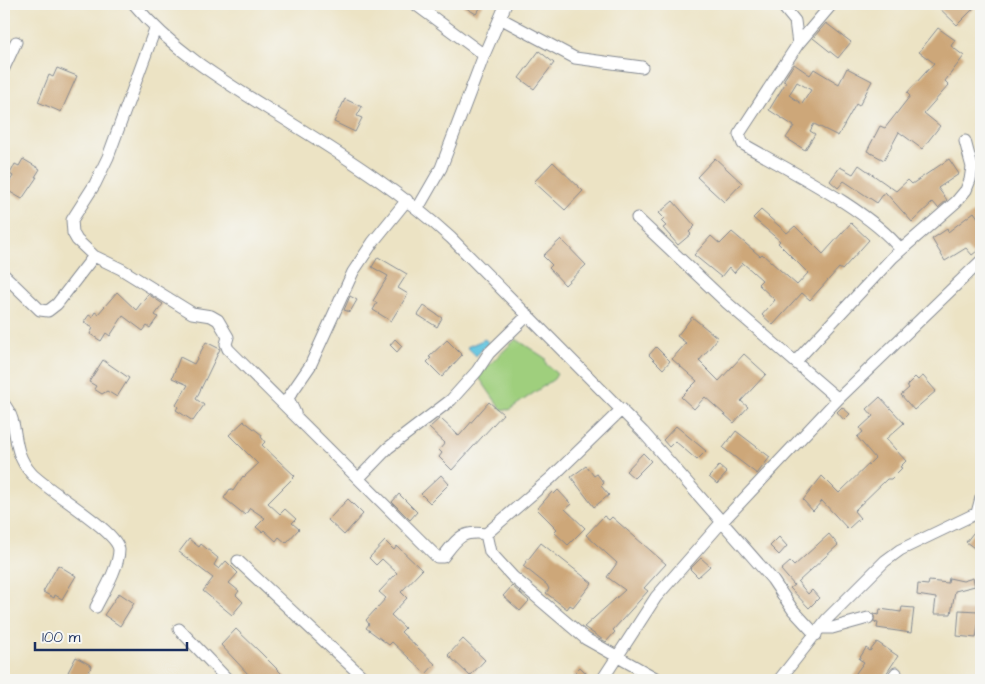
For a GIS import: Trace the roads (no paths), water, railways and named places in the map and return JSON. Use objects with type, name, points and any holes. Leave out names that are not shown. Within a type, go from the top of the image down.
[{"type":"street","points":[[134,4],[155,29],[208,71],[343,155],[418,208],[486,271],[622,409],[680,471],[721,523],[772,579],[793,610],[818,632]]},
{"type":"street","points":[[415,4],[484,55]]},
{"type":"street","points":[[418,208],[441,168],[484,55],[506,4]]},
{"type":"street","points":[[781,4],[795,21],[798,44]]},
{"type":"street","points":[[832,4],[798,44],[739,134],[740,138],[743,144],[849,206],[886,233],[901,250]]},
{"type":"street","points":[[500,18],[575,58],[642,67]]},
{"type":"street","points":[[155,29],[108,157],[72,220],[72,233],[94,256],[121,269],[192,313],[206,314],[218,320],[228,338],[226,344],[228,349],[440,558],[462,535],[472,532],[486,534],[551,478],[622,409]]},
{"type":"street","points":[[4,68],[16,42]]},
{"type":"street","points":[[796,361],[901,250],[956,202],[966,190],[972,166],[970,151],[965,141]]},
{"type":"street","points":[[299,421],[288,398],[310,366],[353,272],[373,242],[407,200]]},
{"type":"street","points":[[637,218],[726,302],[838,399]]},
{"type":"street","points":[[4,275],[40,310],[48,311],[57,304],[94,256]]},
{"type":"street","points":[[602,680],[656,597],[721,523],[838,399],[981,261]]},
{"type":"street","points":[[359,478],[388,448],[451,400],[477,371],[489,353],[528,315]]},
{"type":"street","points":[[4,404],[12,415],[14,441],[21,459],[32,473],[102,528],[117,543],[119,551],[116,561],[96,607]]},
{"type":"street","points":[[779,680],[818,632],[885,561],[900,550],[979,514],[981,498]]},
{"type":"street","points":[[486,534],[490,552],[502,567],[586,639],[659,680]]},
{"type":"street","points":[[238,561],[362,679]]},
{"type":"street","points":[[818,632],[868,618]]},
{"type":"street","points":[[180,629],[228,680]]},
{"type":"water","points":[[485,339],[489,343],[476,356],[467,347]]}]
